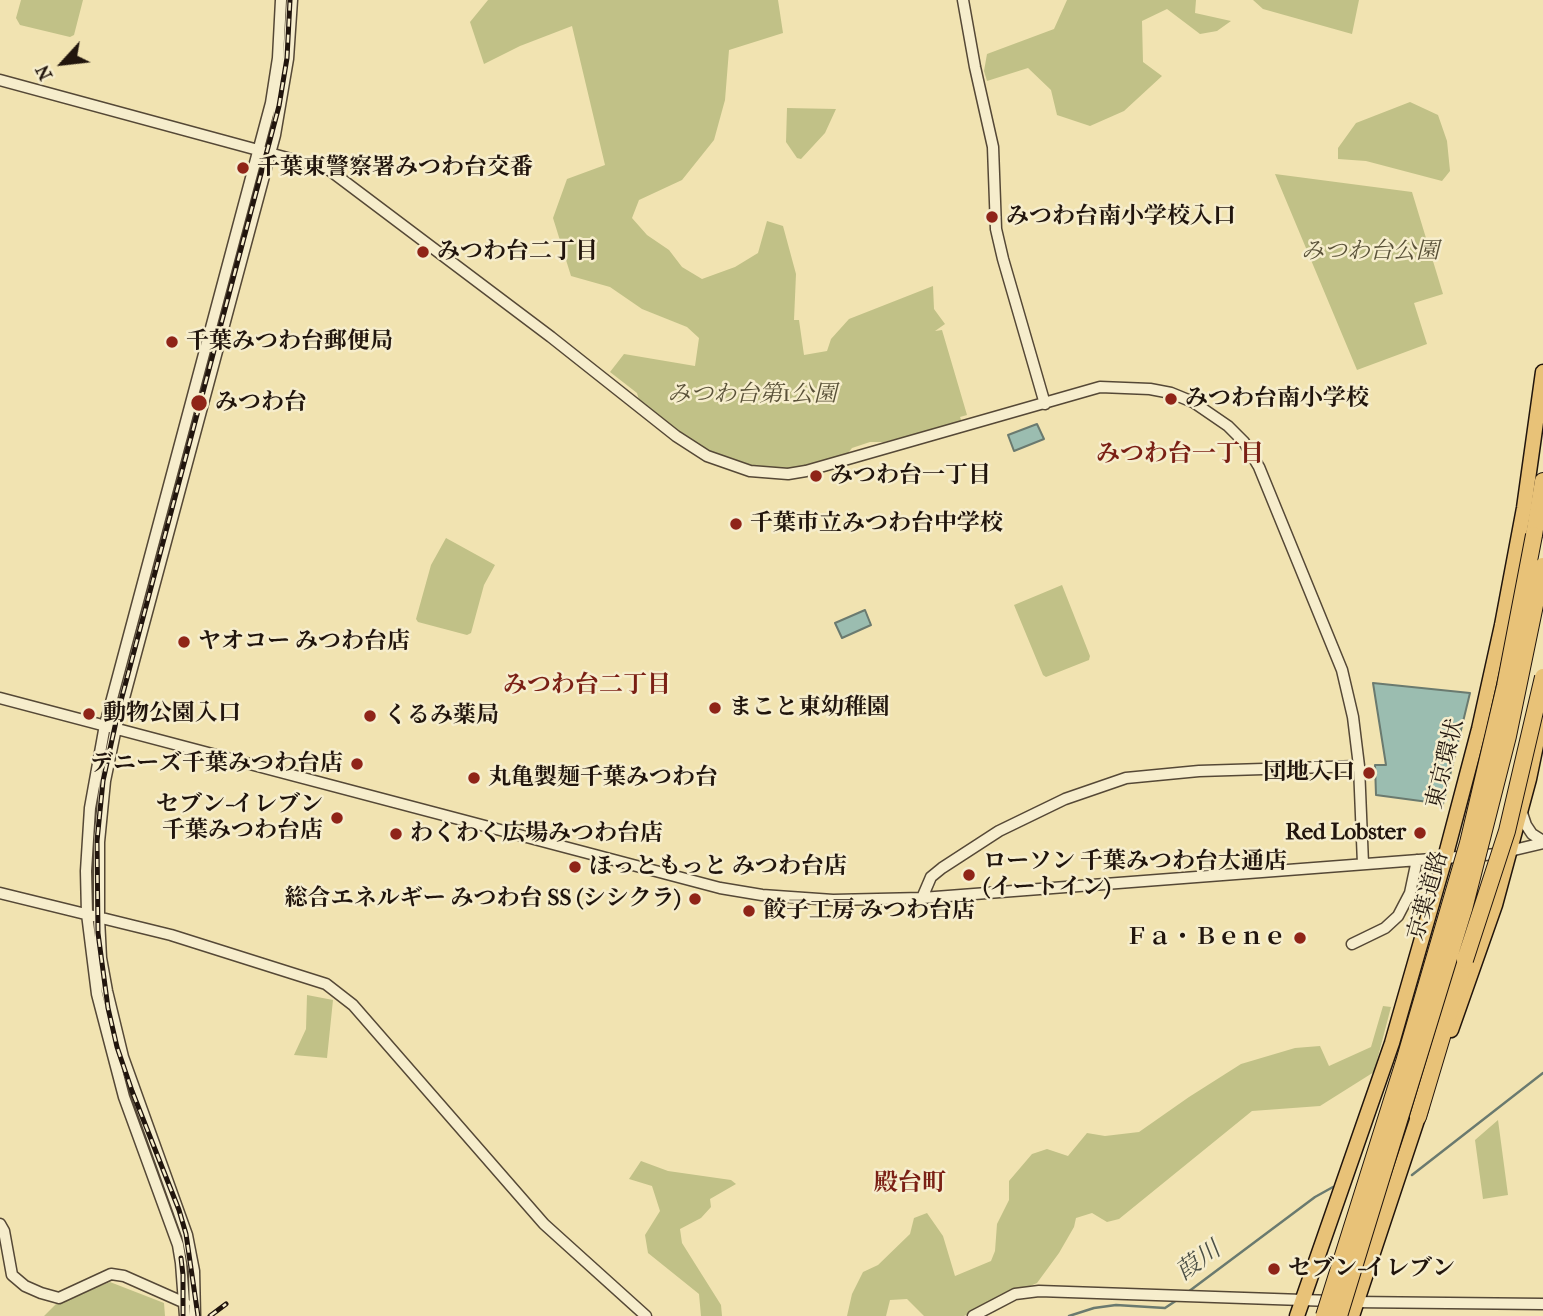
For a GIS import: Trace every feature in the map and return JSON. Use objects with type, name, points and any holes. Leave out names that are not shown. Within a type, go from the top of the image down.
[{"type":"highway","name":"東京環状","points":[[1297,1316],[1392,1043],[1479,729],[1524,508],[1543,372]]},
{"type":"highway","name":"京葉道路","points":[[1324,1316],[1404,1062],[1468,844],[1505,686],[1543,481]]},
{"type":"highway","name":"京葉道路","points":[[1339,1316],[1464,909],[1508,736],[1543,566]]},
{"type":"highway","points":[[1355,1309],[1507,831],[1543,677]]},
{"type":"highway","points":[[1418,1117],[1495,905],[1521,810],[1543,711],[1543,698]]},
{"type":"street","points":[[264,151],[278,58],[282,0]]},
{"type":"street","points":[[185,1316],[181,1263],[172,1223],[124,1097],[101,1017],[87,914],[86,871],[90,808],[264,151],[281,106],[288,59],[292,0]]},
{"type":"street","points":[[962,0],[993,147],[996,229],[1045,404]]},
{"type":"street","points":[[0,80],[328,169],[551,337],[676,436],[707,456],[739,468],[768,474],[806,471],[1100,387],[1150,389],[1171,393],[1193,402],[1228,426],[1244,442],[1265,481],[1342,670],[1353,717],[1359,766],[1363,864]]},
{"type":"street","points":[[0,698],[720,888],[762,895],[833,900],[922,898],[1445,858],[1510,852],[1543,842]]},
{"type":"street","points":[[110,727],[100,821],[98,870],[101,958],[123,1057],[187,1236],[194,1272],[195,1316]]},
{"type":"street","points":[[922,898],[931,877],[999,831],[1065,799],[1126,778],[1199,771],[1359,766]]},
{"type":"street","points":[[1521,810],[1532,834],[1543,842]]},
{"type":"street","points":[[1352,944],[1385,928],[1398,916],[1410,893],[1417,860]]},
{"type":"street","points":[[0,893],[171,935],[317,980],[336,991],[353,1005],[392,1048],[528,1209],[646,1316]]},
{"type":"street","points":[[0,1224],[4,1231],[12,1275],[25,1286],[41,1293],[59,1298],[111,1274],[124,1276],[185,1303]]},
{"type":"street","points":[[974,1316],[1004,1299],[1025,1292],[1072,1291],[1302,1300],[1355,1309],[1543,1304]]},
{"type":"green space","points":[[21,0],[83,0],[74,35],[70,37],[20,25],[16,18]]},
{"type":"green space","name":"みつわ台第1公園","points":[[488,0],[778,0],[783,33],[729,50],[725,100],[714,140],[682,180],[639,200],[632,218],[647,235],[669,250],[682,267],[702,279],[735,267],[758,253],[767,221],[783,226],[796,274],[794,320],[799,320],[804,355],[827,351],[831,339],[849,319],[933,286],[934,309],[945,324],[935,331],[942,330],[967,415],[960,417],[962,422],[884,442],[870,442],[852,448],[845,457],[792,469],[745,466],[696,446],[639,400],[637,393],[610,372],[624,354],[695,366],[699,338],[687,327],[642,309],[610,287],[571,276],[553,218],[567,179],[605,165],[572,26],[520,46],[484,64],[470,22]]},
{"type":"green space","points":[[1067,0],[1196,0],[1195,13],[1231,21],[1217,31],[1200,34],[1167,9],[1142,21],[1143,62],[1162,76],[1124,111],[1090,126],[1057,115],[1051,90],[1028,68],[987,81],[984,71],[987,54],[1054,29]]},
{"type":"green space","points":[[1253,0],[1359,0],[1352,34],[1263,9]]},
{"type":"green space","points":[[1410,102],[1438,115],[1447,141],[1450,171],[1442,181],[1366,161],[1338,159],[1338,148],[1356,123]]},
{"type":"green space","points":[[787,108],[836,109],[825,133],[801,159],[797,158],[786,142]]},
{"type":"green space","name":"みつわ台公園","points":[[1275,174],[1412,192],[1443,294],[1414,303],[1427,344],[1357,370]]},
{"type":"green space","points":[[446,538],[495,565],[484,585],[471,633],[467,635],[418,622],[416,619],[431,565]]},
{"type":"green space","points":[[1062,585],[1090,656],[1089,660],[1046,677],[1014,605]]},
{"type":"green space","points":[[307,995],[333,1000],[327,1058],[294,1055],[306,1029]]},
{"type":"green space","points":[[1383,1006],[1391,1007],[1374,1072],[1320,1106],[1252,1111],[1119,1219],[1107,1222],[1092,1213],[1076,1218],[1074,1227],[1059,1253],[1037,1283],[964,1316],[924,1316],[907,1299],[890,1300],[886,1316],[847,1316],[852,1294],[863,1272],[878,1265],[910,1234],[914,1218],[927,1213],[943,1236],[955,1276],[991,1261],[995,1251],[997,1224],[1009,1200],[1009,1181],[1032,1154],[1047,1149],[1068,1156],[1087,1133],[1105,1136],[1139,1132],[1241,1064],[1295,1048],[1320,1046],[1329,1066],[1371,1047]]},
{"type":"green space","points":[[1498,1120],[1508,1195],[1483,1199],[1475,1140]]},
{"type":"green space","points":[[641,1161],[668,1171],[731,1180],[736,1184],[710,1199],[711,1207],[701,1218],[680,1229],[682,1243],[721,1305],[722,1316],[701,1316],[699,1294],[648,1253],[645,1235],[660,1211],[652,1186],[629,1179]]},
{"type":"green space","points":[[110,1282],[164,1303],[165,1316],[44,1316],[56,1304]]},
{"type":"shaded area","points":[[1037,424],[1044,439],[1014,451],[1008,435]]},
{"type":"shaded area","points":[[865,610],[871,625],[842,638],[835,623]]},
{"type":"shaded area","points":[[1373,683],[1470,693],[1443,804],[1376,795],[1375,765],[1386,765]]},
{"type":"waterway","name":"葭川","points":[[1412,1175],[1543,1073]]},
{"type":"waterway","name":"葭川","points":[[1188,1292],[1315,1197],[1333,1187]]},
{"type":"waterway","name":"葭川","points":[[1069,1316],[1116,1305],[1165,1308],[1177,1300]]},
{"type":"railway","points":[[198,1316],[186,1234],[179,1210],[132,1091],[117,1047],[108,1008],[98,933],[97,841],[103,781],[119,708],[279,106],[287,58],[290,0]]},
{"type":"railway","points":[[181,1258],[183,1316]]},
{"type":"railway","points":[[210,1316],[226,1304]]},
{"type":"place","name":"千葉東警察署みつわ台交番","points":[[243,168]]},
{"type":"place","name":"みつわ台南小学校入口","points":[[992,217]]},
{"type":"place","name":"みつわ台二丁目","points":[[423,252]]},
{"type":"place","name":"千葉みつわ台郵便局","points":[[172,342]]},
{"type":"place","name":"みつわ台南小学校","points":[[1171,399]]},
{"type":"place","name":"みつわ台","points":[[199,403]]},
{"type":"place","name":"みつわ台一丁目","points":[[816,476]]},
{"type":"place","name":"千葉市立みつわ台中学校","points":[[736,524]]},
{"type":"place","name":"ヤオコー みつわ台店","points":[[184,642]]},
{"type":"place","name":"まこと東幼稚園","points":[[715,708]]},
{"type":"place","name":"動物公園入口","points":[[89,714]]},
{"type":"place","name":"くるみ薬局","points":[[370,716]]},
{"type":"place","name":"デニーズ千葉みつわ台店","points":[[357,764]]},
{"type":"place","name":"団地入口","points":[[1369,773]]},
{"type":"place","name":"丸亀製麺千葉みつわ台","points":[[474,778]]},
{"type":"place","name":"セブン-イレブン 千葉みつわ台店","points":[[337,818]]},
{"type":"place","name":"Red Lobster","points":[[1420,833]]},
{"type":"place","name":"わくわく広場みつわ台店","points":[[396,834]]},
{"type":"place","name":"ほっともっと みつわ台店","points":[[575,867]]},
{"type":"place","name":"ローソン 千葉みつわ台大通店 (イートイン)","points":[[969,875]]},
{"type":"place","name":"総合エネルギー みつわ台 SS (シシクラ)","points":[[695,899]]},
{"type":"place","name":"餃子工房 みつわ台店","points":[[749,911]]},
{"type":"place","name":"Ｆａ・Ｂｅｎｅ","points":[[1300,938]]},
{"type":"place","name":"セブン-イレブン","points":[[1274,1269]]},
{"type":"district","name":"みつわ台一丁目","points":[[1180,455]]},
{"type":"district","name":"みつわ台二丁目","points":[[587,686]]},
{"type":"district","name":"殿台町","points":[[910,1184]]}]
